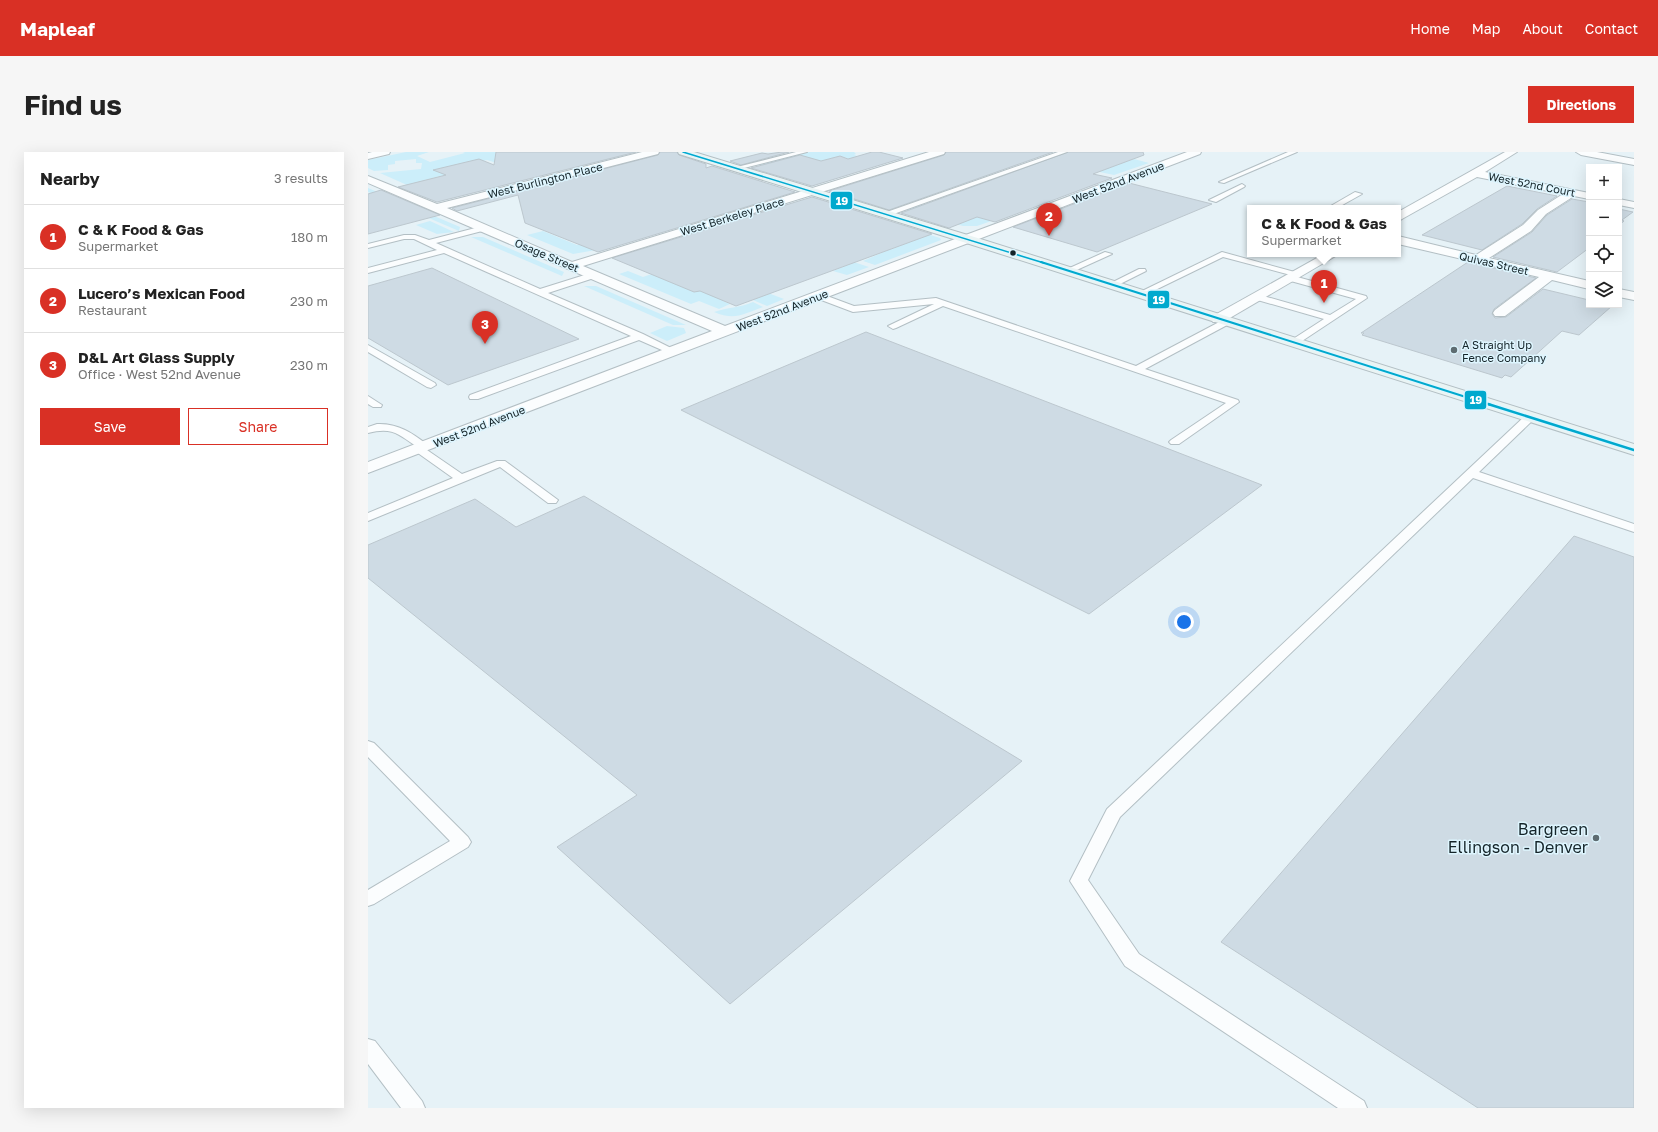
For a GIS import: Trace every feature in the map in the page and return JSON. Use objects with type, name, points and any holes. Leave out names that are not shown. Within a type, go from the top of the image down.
[{"type":"main road","points":[[683,152],[967,239],[1634,450]]},
{"type":"street","points":[[368,156],[385,152]]},
{"type":"street","name":"West Burlington Place","points":[[435,208],[654,152]]},
{"type":"street","name":"West Berkeley Place","points":[[571,266],[940,152]]},
{"type":"street","name":"West 52nd Avenue","points":[[368,468],[1196,152]]},
{"type":"street","points":[[1401,215],[1512,152]]},
{"type":"street","points":[[1581,152],[1634,162]]},
{"type":"street","name":"West 52nd Court","points":[[1475,173],[1586,195]]},
{"type":"street","name":"Osage Street","points":[[368,179],[726,332]]},
{"type":"street","points":[[1478,259],[1527,228],[1542,212],[1572,192]]},
{"type":"street","points":[[1622,203],[1634,205]]},
{"type":"street","name":"Quivas Street","points":[[1401,241],[1586,285]]},
{"type":"street","points":[[1222,320],[1257,297],[1327,257]]},
{"type":"street","points":[[1500,313],[1549,276]]},
{"type":"street","points":[[1622,294],[1634,296]]},
{"type":"lane","points":[[736,168],[804,152]]},
{"type":"lane","points":[[885,214],[1064,152]]},
{"type":"lane","points":[[1222,182],[1294,152]]},
{"type":"lane","points":[[1213,200],[1242,186]]},
{"type":"lane","points":[[1336,205],[1358,194]]},
{"type":"lane","points":[[429,243],[483,228]]},
{"type":"lane","points":[[368,246],[408,236],[415,237],[674,352]]},
{"type":"lane","points":[[368,271],[445,250]]},
{"type":"lane","points":[[1067,271],[1108,254]]},
{"type":"lane","points":[[1140,294],[1222,254],[1363,298],[1293,343]]},
{"type":"lane","points":[[1112,285],[1142,271]]},
{"type":"lane","points":[[541,292],[594,275]]},
{"type":"lane","points":[[819,296],[853,309],[936,301],[1234,402],[1175,442]]},
{"type":"lane","points":[[1257,297],[1331,318]]},
{"type":"lane","points":[[893,326],[943,303]]},
{"type":"lane","points":[[1137,370],[1222,320]]},
{"type":"lane","points":[[474,397],[640,336]]},
{"type":"lane","points":[[368,348],[431,385]]},
{"type":"lane","points":[[368,399],[377,405]]},
{"type":"lane","points":[[1356,1108],[1132,960],[1079,880],[1113,813],[1529,418]]},
{"type":"lane","points":[[368,430],[383,426],[391,426],[461,479]]},
{"type":"lane","points":[[368,517],[501,463],[552,500]]},
{"type":"lane","points":[[1471,473],[1634,528]]},
{"type":"lane","points":[[368,747],[462,842],[368,899]]},
{"type":"lane","points":[[368,1048],[414,1108]]},
{"type":"shaded area","points":[[406,152],[429,152],[417,156],[430,162],[465,153],[463,152],[524,152],[500,164],[487,160],[447,169],[451,172],[445,178],[440,176],[407,185],[380,173],[421,169],[422,163],[416,163],[416,159],[395,161],[395,164],[388,165],[388,170],[374,171],[368,168],[368,160]]},
{"type":"shaded area","points":[[809,152],[854,152],[856,154],[854,155],[871,160],[858,162],[840,156],[822,161],[814,182],[758,165]]},
{"type":"shaded area","points":[[1134,159],[1149,163],[1114,175],[1095,171],[1105,167]]},
{"type":"shaded area","points":[[368,188],[460,227],[459,231],[368,192]]},
{"type":"shaded area","points":[[919,204],[973,216],[997,219],[977,226],[963,226],[905,209]]},
{"type":"shaded area","points":[[819,218],[863,234],[882,228],[879,226],[889,222],[940,238],[941,240],[875,265],[863,261],[888,250],[870,244],[873,243],[892,249],[918,239],[891,231],[874,237],[880,240],[868,244],[859,241],[842,247],[820,239],[802,245],[869,267],[847,275],[833,271],[850,264],[830,257],[800,268],[818,275],[807,279],[788,272],[776,276],[769,274],[748,281],[757,285],[752,287],[784,299],[767,306],[753,300],[765,295],[730,283],[711,290],[715,292],[713,294],[727,299],[723,301],[730,304],[719,309],[699,301],[691,304],[619,274],[628,271],[643,277],[666,269],[664,267],[680,262],[665,256],[642,261],[628,255],[651,248],[691,263],[714,255],[710,253],[765,235],[771,237],[806,225],[802,224]]},
{"type":"shaded area","points":[[430,221],[454,232],[437,234],[416,225]]},
{"type":"shaded area","points":[[543,231],[577,245],[580,244],[596,250],[573,254],[527,235]]},
{"type":"shaded area","points":[[471,237],[483,237],[564,272],[562,276]]},
{"type":"shaded area","points":[[584,286],[596,286],[686,325],[673,325]]},
{"type":"shaded area","points":[[753,302],[763,307],[739,316],[721,315],[714,312],[743,305]]},
{"type":"shaded area","points":[[667,326],[684,328],[686,333],[667,341],[650,333]]},
{"type":"building","points":[[496,152],[636,152],[437,202],[398,187],[446,175],[433,170],[479,159],[494,165]]},
{"type":"building","points":[[660,152],[677,152],[679,155],[706,164],[706,168],[712,166],[795,192],[598,252],[525,223],[518,195],[457,211],[452,208],[658,155]]},
{"type":"building","points":[[789,152],[741,165],[730,161],[762,153],[768,154]]},
{"type":"building","points":[[872,152],[879,152],[903,158],[812,186],[751,168],[800,155],[821,161],[840,156],[848,159]]},
{"type":"building","points":[[946,152],[1053,152],[889,210],[829,191],[944,155]]},
{"type":"building","points":[[1068,152],[1143,152],[1144,155],[1093,174],[1112,178],[995,222],[977,217],[949,228],[901,213]]},
{"type":"building","points":[[1129,183],[1212,204],[1097,252],[1013,227]]},
{"type":"building","points":[[1507,186],[1557,196],[1537,209],[1522,224],[1482,250],[1422,235]]},
{"type":"building","points":[[381,190],[440,215],[368,234],[368,194]]},
{"type":"building","points":[[812,197],[932,234],[736,306],[700,291],[694,292],[612,258]]},
{"type":"building","points":[[1572,199],[1586,201],[1586,250],[1557,272],[1493,257],[1532,232],[1547,215]]},
{"type":"building","points":[[1622,210],[1633,212],[1622,220]]},
{"type":"building","points":[[1468,262],[1536,278],[1494,309],[1492,314],[1495,318],[1506,317],[1543,289],[1586,299],[1586,308],[1610,308],[1579,335],[1562,331],[1511,377],[1505,375],[1502,378],[1362,335],[1364,333],[1361,333]]},
{"type":"building","points":[[432,268],[579,339],[448,385],[368,338],[368,286]]},
{"type":"building","points":[[866,332],[1262,485],[1089,614],[681,410]]},
{"type":"building","points":[[584,496],[1022,761],[730,1004],[557,847],[637,795],[368,578],[368,545],[475,499],[516,527]]},
{"type":"building","points":[[1574,536],[1634,557],[1634,1108],[1478,1108],[1221,942]]},
{"type":"transit line","name":"19","points":[[683,152],[967,239],[1634,450]]},
{"type":"place","name":"Lucero’s Mexican Food","points":[[1049,236]]},
{"type":"place","name":"C & K Food & Gas","points":[[1324,303]]},
{"type":"place","name":"D&L Art Glass Supply","points":[[485,344]]},
{"type":"place","name":"A Straight Up Fence Company","points":[[1454,350]]},
{"type":"place","name":"Bargreen Ellingson - Denver","points":[[1596,838]]}]
